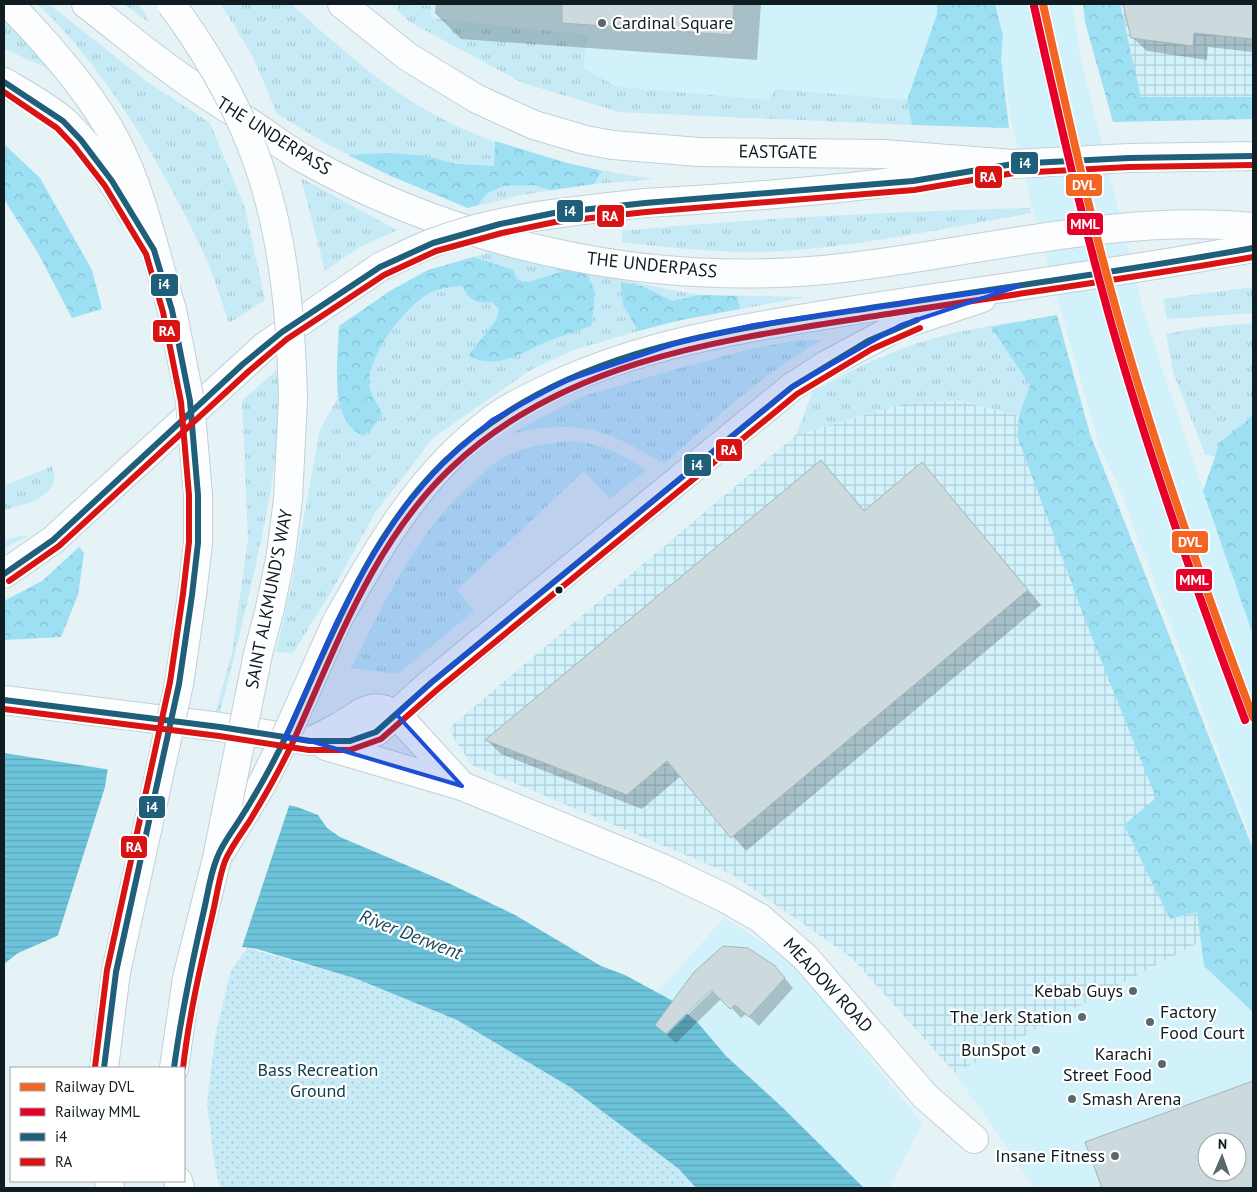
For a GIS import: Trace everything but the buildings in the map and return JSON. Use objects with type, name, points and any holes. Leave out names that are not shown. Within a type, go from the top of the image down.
[{"type":"main road","points":[[9,4],[72,74],[116,140],[130,172],[172,310],[190,401],[198,495],[198,543],[192,595],[179,684],[116,972],[104,1067]]},
{"type":"main road","name":"THE UNDERPASS","points":[[86,4],[175,73],[304,158],[375,194],[435,218],[512,243],[610,264],[696,273],[777,273],[848,267],[1036,238],[1143,226],[1232,225],[1253,227]]},
{"type":"main road","name":"SAINT ALKMUND'S WAY","points":[[171,4],[200,44],[218,75],[251,143],[280,250],[287,294],[293,399],[288,499],[281,554],[258,654],[217,858],[188,978],[174,1067]]},
{"type":"main road","name":"EASTGATE","points":[[342,4],[408,57],[477,99],[534,125],[585,140],[613,145],[699,152],[882,154],[1013,164],[1129,158],[1253,156]]},
{"type":"main road","points":[[4,82],[64,121],[81,140],[112,181],[154,250]]},
{"type":"main road","points":[[4,574],[53,540],[265,346],[380,267],[433,243],[500,224],[554,213],[645,203],[877,184],[1013,164]]},
{"type":"main road","points":[[217,858],[266,777],[337,620],[373,555],[405,506],[444,462],[492,420],[513,406],[565,380],[610,362],[680,342],[754,325],[1154,266],[1253,248]]},
{"type":"main road","points":[[397,715],[432,682],[792,387],[826,365],[901,325],[1019,286]]},
{"type":"main road","name":"MEADOW ROAD","points":[[4,700],[130,715],[310,741],[462,786],[662,868],[725,898],[760,918],[806,957],[925,1096],[974,1139]]},
{"type":"main road","name":"MEADOW ROAD","points":[[310,741],[373,707],[387,709],[397,715],[462,786]]},
{"type":"highlighted area","points":[[1019,286],[901,325],[792,387],[432,682],[397,715],[462,786],[310,741],[285,738],[337,621],[373,555],[405,506],[444,462],[492,420],[565,381],[680,342],[754,325]]},
{"type":"shaded area","points":[[389,4],[937,4],[937,14],[907,100],[912,125],[620,112],[523,83],[410,22]]},
{"type":"shaded area","points":[[995,4],[1072,4],[1081,60],[1142,305],[1253,635],[1253,844],[1117,482],[1099,445],[1033,211],[1012,125],[1001,59],[1003,36]]},
{"type":"shaded area","points":[[1120,4],[1253,4],[1253,97],[1141,97]]},
{"type":"shaded area","points":[[961,401],[1019,416],[1017,436],[1157,798],[1124,825],[1170,919],[1197,912],[1201,941],[955,1073],[852,958],[733,875],[472,765],[448,729],[796,435],[906,403]]},
{"type":"shaded area","points":[[724,918],[793,962],[922,1124],[889,1188],[864,1188],[781,1106],[726,1056],[698,1023],[658,992]]},
{"type":"shaded area","name":"Factory Food Court","points":[[1201,941],[1204,963],[1253,1011],[1253,1188],[1035,1188],[955,1073]]},
{"type":"green space","points":[[38,4],[49,4],[146,81],[210,123],[245,208],[265,300],[229,323],[204,254],[152,155],[110,89],[63,30]]},
{"type":"green space","points":[[124,4],[139,4],[150,23]]},
{"type":"green space","points":[[221,4],[291,4],[386,84],[427,111],[449,122],[498,143],[549,159],[654,179],[594,184],[522,195],[468,208],[391,176],[329,145],[277,114],[253,57]]},
{"type":"green space","points":[[400,4],[431,6],[431,18],[588,35],[583,68],[617,87],[769,100],[775,89],[907,100],[912,125],[620,112],[523,83],[410,22],[397,10]]},
{"type":"green space","points":[[937,4],[995,4],[1003,36],[1001,59],[1009,128],[912,125],[907,100],[937,14]]},
{"type":"green space","points":[[1083,4],[1120,4],[1141,97],[1253,97],[1253,119],[1113,122],[1085,22]]},
{"type":"green space","points":[[4,18],[52,70],[4,49]]},
{"type":"green space","points":[[495,141],[567,163],[602,171],[594,184],[551,190],[533,185],[503,186],[486,194],[478,205],[468,208],[391,176],[348,155],[387,153],[426,156],[456,164],[494,166]]},
{"type":"green space","points":[[4,144],[40,178],[92,270],[102,309],[72,318],[38,253],[4,199]]},
{"type":"green space","points":[[301,178],[397,230],[358,248],[325,271]]},
{"type":"green space","points":[[1030,208],[1032,213],[944,229],[885,239],[796,250],[731,252],[622,242],[622,231],[673,226],[826,216]]},
{"type":"green space","points":[[504,248],[548,266],[699,295],[805,297],[681,320],[638,331],[573,350],[529,371],[433,438],[375,513],[331,592],[293,653],[276,652],[293,577],[320,430],[337,399],[339,326],[390,291],[428,270]]},
{"type":"green space","points":[[474,257],[513,270],[518,281],[528,282],[567,270],[588,275],[595,292],[592,325],[548,341],[510,358],[489,362],[479,360],[468,356],[496,320],[499,309],[492,302],[477,302],[473,300],[462,286],[444,288],[432,292],[418,301],[397,322],[379,350],[373,364],[369,377],[370,389],[382,414],[364,436],[353,429],[345,418],[340,404],[337,371],[339,326],[390,291],[428,270]]},
{"type":"green space","points":[[621,282],[642,286],[672,301],[699,295],[737,296],[740,309],[681,320],[638,331],[623,305]]},
{"type":"green space","points":[[1253,287],[1253,313],[1167,319],[1163,299]]},
{"type":"green space","points":[[1057,315],[1019,416],[963,401],[906,403],[796,435],[813,391],[866,364],[937,337],[977,328]]},
{"type":"green space","points":[[1057,315],[1090,434],[1253,849],[1253,1012],[1204,966],[1197,912],[1170,919],[1124,825],[1156,798],[1089,630],[1017,436],[1019,416],[1030,385],[991,327]]},
{"type":"green space","points":[[1253,323],[1253,437],[1225,459],[1205,454],[1173,372],[1166,334],[1199,328]]},
{"type":"green space","points":[[797,340],[822,340],[759,382],[664,464],[626,442],[592,430],[575,427],[557,427],[513,433],[580,397],[751,349]]},
{"type":"green space","points":[[280,367],[276,453],[267,512],[248,600],[219,717],[214,718],[232,652],[248,540],[242,401]]},
{"type":"green space","points":[[1253,416],[1253,635],[1203,491],[1220,442]]},
{"type":"green space","points":[[572,441],[593,444],[611,450],[646,470],[610,499],[584,471],[457,590],[474,611],[398,674],[351,668],[405,566],[438,518],[457,497],[493,464],[510,454],[536,446]]},
{"type":"green space","points":[[52,466],[54,481],[46,493],[33,501],[4,510],[4,486]]},
{"type":"green space","points":[[19,536],[28,536],[4,548],[4,542]]},
{"type":"green space","points":[[79,547],[84,553],[78,595],[61,637],[4,640],[4,601],[42,581]]},
{"type":"green space","name":"Bass Recreation Ground","points":[[247,948],[357,979],[457,1020],[570,1087],[679,1169],[696,1188],[220,1188],[215,1167],[207,1103],[215,1037],[231,970]]},
{"type":"water","name":"River Derwent","points":[[4,753],[105,769],[133,771],[297,807],[318,815],[327,828],[340,837],[446,882],[515,915],[601,966],[625,975],[671,1000],[698,1023],[726,1056],[781,1106],[864,1188],[696,1188],[679,1169],[570,1087],[457,1020],[357,979],[257,949],[100,928],[64,933],[18,953],[4,964]]},
{"type":"pier","points":[[108,767],[134,769],[290,803],[241,950],[100,931],[57,938],[105,787]]},
{"type":"rail line","name":"DVL","points":[[1043,4],[1089,204],[1109,284],[1135,373],[1182,522],[1253,717]]},
{"type":"rail line","name":"MML","points":[[1034,6],[1080,206],[1112,326],[1174,524],[1245,720]]},
{"type":"transit line","name":"i4","points":[[4,82],[63,121],[81,140],[112,181],[154,250],[172,310],[190,401],[198,495],[198,543],[192,595],[179,684],[116,972],[104,1067]]},
{"type":"transit line","name":"RA","points":[[4,92],[57,128],[74,146],[105,186],[146,254],[163,312],[181,402],[189,495],[189,542],[183,594],[170,682],[107,970],[95,1067]]},
{"type":"transit line","name":"i4","points":[[4,574],[53,540],[243,364],[282,332],[380,267],[433,243],[500,224],[554,213],[645,203],[913,181],[1013,164],[1129,158],[1253,156]]},
{"type":"transit line","name":"RA","points":[[9,581],[59,546],[249,371],[287,339],[384,275],[436,251],[502,233],[555,222],[646,212],[914,190],[1014,173],[1129,167],[1253,165]]},
{"type":"transit line","name":"i4","points":[[174,1067],[191,969],[211,877],[219,853],[266,776],[336,625],[373,555],[417,491],[444,462],[491,423],[542,392],[596,368],[653,349],[712,335],[771,323],[1117,271],[1253,248]]},
{"type":"transit line","name":"RA","points":[[183,1067],[196,990],[227,856],[262,801],[286,757],[343,629],[380,560],[424,496],[451,468],[498,430],[549,399],[603,375],[659,357],[717,343],[835,322],[1253,257]]},
{"type":"transit line","name":"i4","points":[[4,700],[220,727],[310,741],[350,741],[376,732],[432,682],[792,387],[868,341],[917,320]]},
{"type":"transit line","name":"RA","points":[[4,709],[219,736],[309,750],[350,750],[381,739],[438,689],[797,394],[872,349],[920,328]]},
{"type":"place","name":"Cardinal Square","points":[[602,23]]},
{"type":"place","name":"Kebab Guys","points":[[1133,991]]},
{"type":"place","name":"The Jerk Station","points":[[1082,1017]]},
{"type":"place","name":"Factory Food Court","points":[[1150,1022]]},
{"type":"place","name":"BunSpot","points":[[1036,1050]]},
{"type":"place","name":"Karachi Street Food","points":[[1162,1064]]},
{"type":"place","name":"Smash Arena","points":[[1072,1099]]},
{"type":"place","name":"Insane Fitness","points":[[1115,1156]]}]
